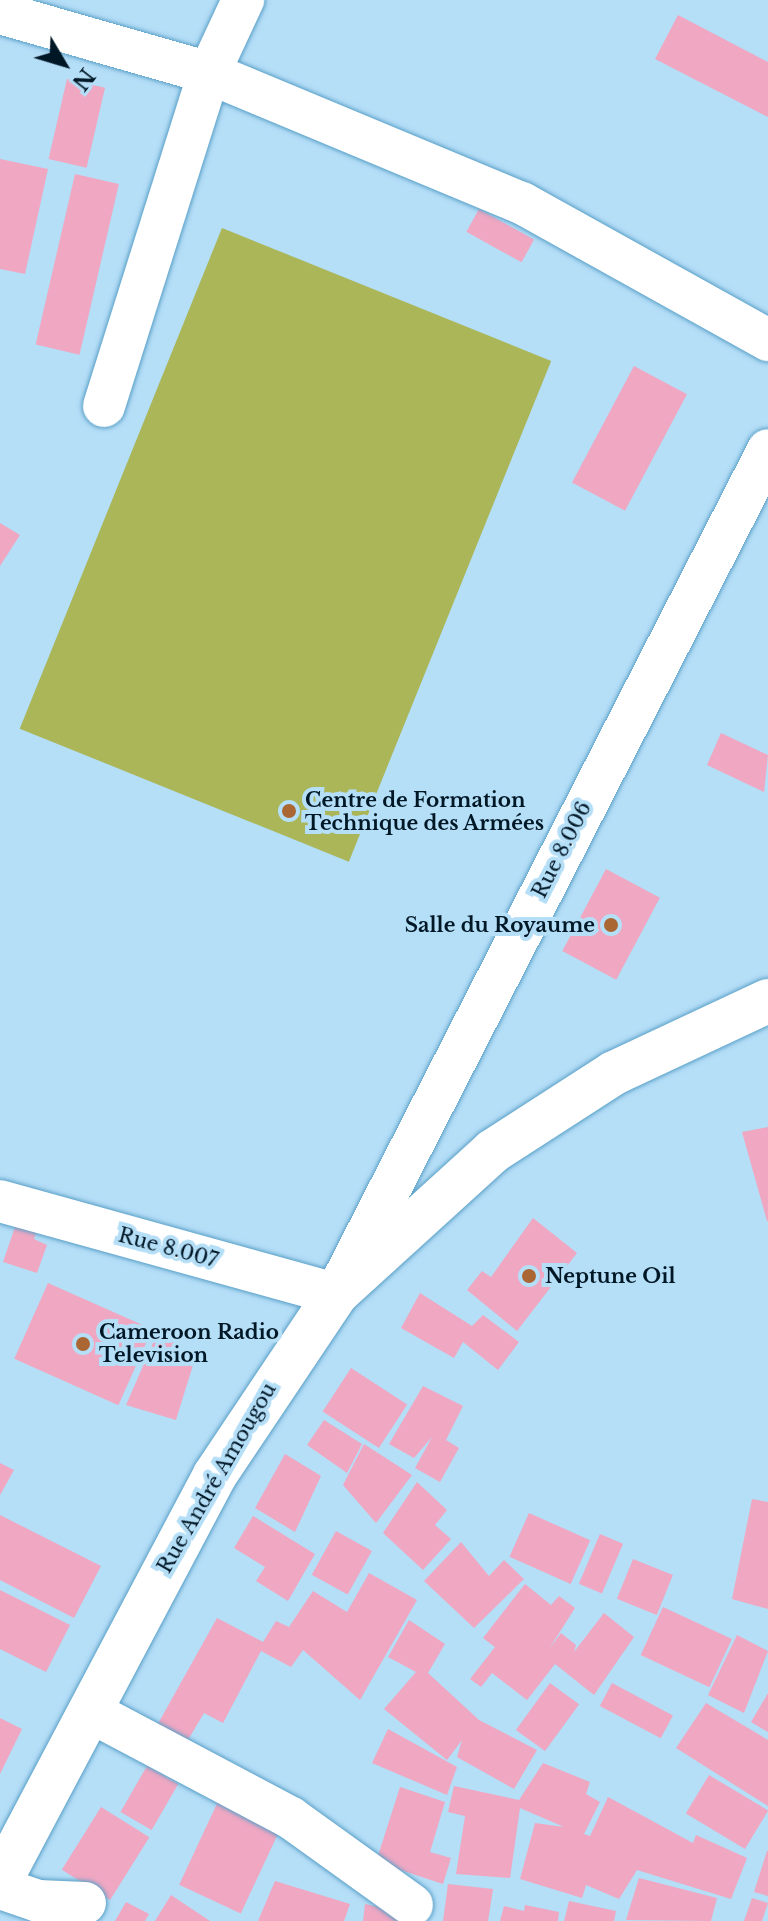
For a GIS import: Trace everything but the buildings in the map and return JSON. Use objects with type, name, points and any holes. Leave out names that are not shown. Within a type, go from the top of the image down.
[{"type":"main road","name":"Rue André Amougou","points":[[0,1881],[215,1475],[336,1294],[493,1151],[614,1073],[768,1001]]},
{"type":"street","points":[[104,406],[209,73],[243,0]]},
{"type":"street","points":[[0,13],[209,73],[522,203],[768,340]]},
{"type":"street","name":"Rue 8.006","points":[[336,1294],[768,450]]},
{"type":"street","name":"Rue 8.007","points":[[2,1205],[336,1294]]},
{"type":"street","points":[[91,1712],[291,1818],[412,1905]]},
{"type":"street","points":[[0,1888],[38,1901],[85,1903]]},
{"type":"green space","points":[[222,228],[551,361],[349,862],[20,729]]},
{"type":"place","name":"Centre de Formation Technique des Armées","points":[[289,811]]},
{"type":"place","name":"Salle du Royaume","points":[[611,925]]},
{"type":"place","name":"Neptune Oil","points":[[529,1276]]},
{"type":"place","name":"Cameroon Radio Television","points":[[83,1344]]}]
